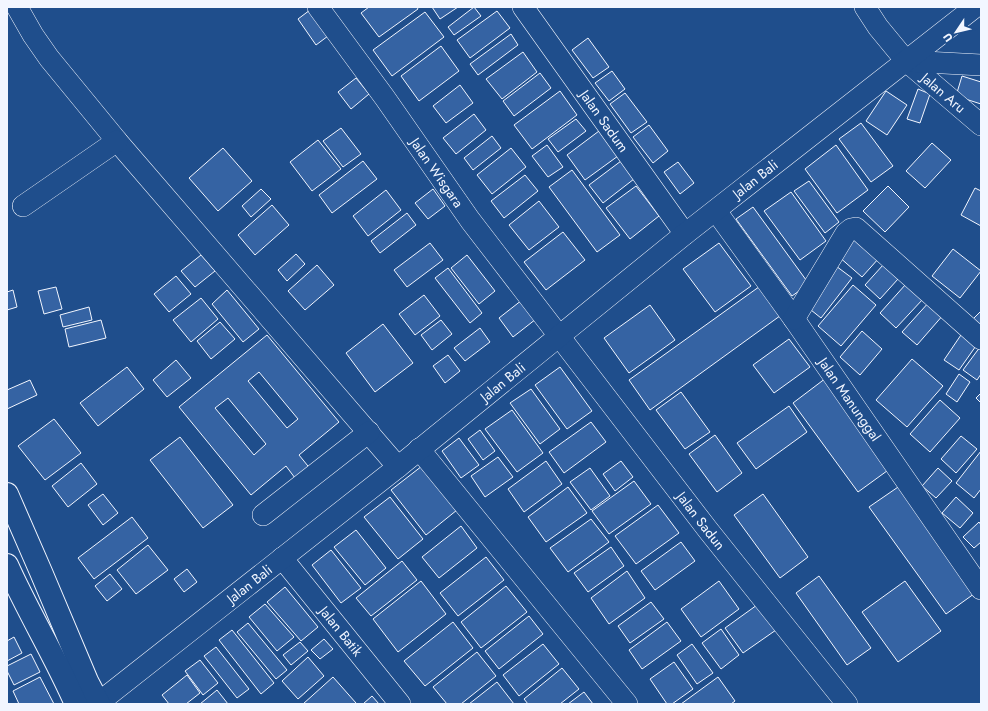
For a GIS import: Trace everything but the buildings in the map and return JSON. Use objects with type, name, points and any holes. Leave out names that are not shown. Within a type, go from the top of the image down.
[{"type":"highway","points":[[7,494],[42,572],[87,682],[99,704]]},
{"type":"highway","points":[[7,565],[19,592],[69,687],[76,704]]},
{"type":"street","points":[[18,7],[33,36],[49,58],[398,467]]},
{"type":"street","name":"Jalan Wisgara","points":[[318,7],[385,98],[470,220],[558,336]]},
{"type":"street","name":"Jalan Sadum","points":[[524,7],[686,234]]},
{"type":"street","name":"Jalan Aru","points":[[865,7],[878,27],[906,61],[981,125]]},
{"type":"street","name":"Jalan Bali","points":[[99,704],[398,467],[558,336],[686,234],[975,7]]},
{"type":"street","points":[[906,61],[981,65]]},
{"type":"street","points":[[23,206],[118,140]]},
{"type":"street","name":"Jalan Manunggal","points":[[716,211],[794,319],[981,589]]},
{"type":"street","points":[[794,319],[846,234],[851,229],[856,228],[981,338]]},
{"type":"street","name":"Jalan Sadun","points":[[558,336],[708,530],[847,704]]},
{"type":"street","points":[[263,515],[369,432]]},
{"type":"street","points":[[419,449],[626,704]]},
{"type":"street","name":"Jalan Batik","points":[[282,558],[400,704]]}]
